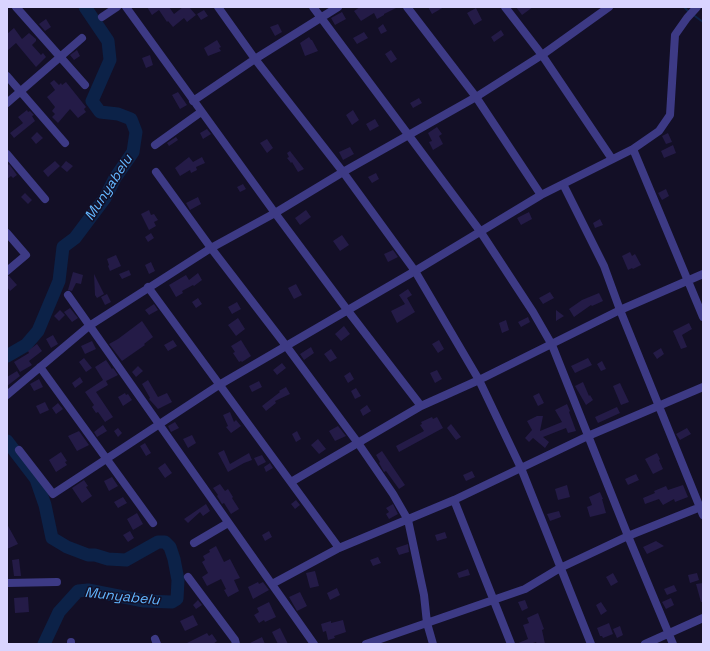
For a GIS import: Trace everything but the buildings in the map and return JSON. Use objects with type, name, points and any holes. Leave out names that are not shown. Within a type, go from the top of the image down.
[{"type":"street","points":[[16,7],[85,86]]},
{"type":"street","points":[[102,18],[117,7]]},
{"type":"street","points":[[126,7],[275,213],[421,406]]},
{"type":"street","points":[[218,7],[255,58],[343,172],[415,271],[479,380],[521,468],[591,644]]},
{"type":"street","points":[[312,7],[480,231],[533,312],[552,345],[673,644]]},
{"type":"street","points":[[193,101],[255,58],[338,7]]},
{"type":"street","points":[[407,7],[476,97],[541,195]]},
{"type":"street","points":[[505,7],[542,55],[612,159]]},
{"type":"street","points":[[7,396],[88,326],[148,287],[211,248],[275,213],[343,172],[476,97],[542,55],[609,7]]},
{"type":"street","points":[[19,450],[53,494],[219,385],[287,347],[541,195],[633,148],[659,131],[670,114],[676,35],[687,18],[696,8]]},
{"type":"street","points":[[7,103],[82,38]]},
{"type":"street","points":[[7,76],[65,143]]},
{"type":"street","points":[[155,145],[202,112]]},
{"type":"street","points":[[633,148],[703,317]]},
{"type":"street","points":[[7,154],[45,199]]},
{"type":"street","points":[[156,172],[211,248],[358,443],[393,494],[408,520],[424,595],[427,622],[433,644]]},
{"type":"street","points":[[366,644],[526,589],[560,568],[628,536],[702,509],[620,310],[604,266],[563,184]]},
{"type":"street","points":[[7,233],[26,255],[7,271]]},
{"type":"street","points":[[291,482],[421,406],[552,345],[620,310],[688,282],[703,274]]},
{"type":"street","points":[[148,287],[339,548]]},
{"type":"street","points":[[68,295],[88,326],[160,424],[314,644]]},
{"type":"street","points":[[40,367],[153,523]]},
{"type":"street","points":[[272,584],[339,548],[454,500],[588,436],[703,387]]},
{"type":"street","points":[[454,500],[511,644]]},
{"type":"street","points":[[194,544],[228,523]]},
{"type":"street","points":[[188,577],[236,644]]},
{"type":"street","points":[[7,582],[57,582]]},
{"type":"street","points":[[645,644],[703,618]]},
{"type":"waterway","name":"Munyabelu","points":[[7,356],[26,345],[38,331],[59,281],[63,247],[75,238],[105,198],[115,178],[133,152],[136,132],[131,119],[118,114],[100,112],[92,101],[110,60],[108,41],[85,7]]},
{"type":"waterway","points":[[684,7],[689,12]]},
{"type":"waterway","points":[[692,14],[703,22]]},
{"type":"waterway","name":"Munyabelu","points":[[7,441],[36,479],[45,505],[52,538],[67,547],[88,555],[95,555],[108,559],[126,560],[158,542],[165,542],[170,547],[178,580],[177,599],[172,602],[144,601],[88,590],[78,591],[59,612],[44,644]]}]
